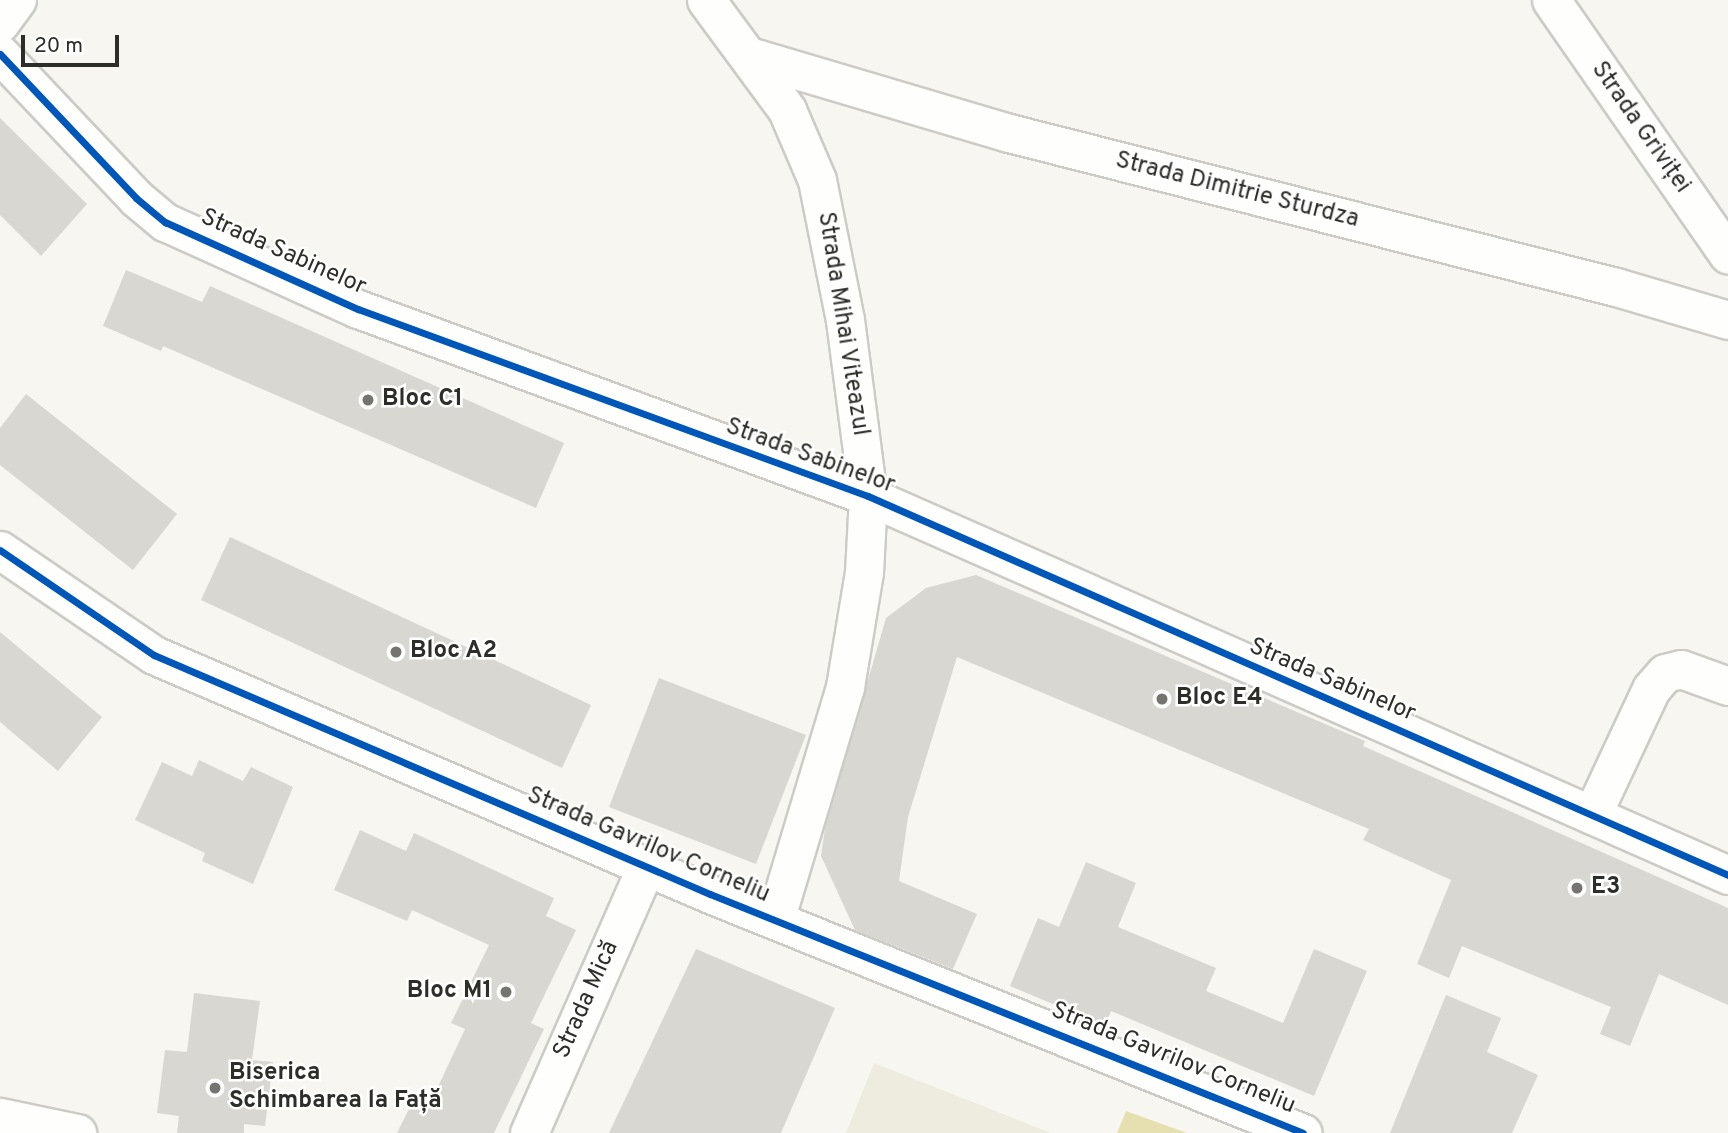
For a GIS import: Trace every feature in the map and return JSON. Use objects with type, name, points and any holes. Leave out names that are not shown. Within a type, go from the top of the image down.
[{"type":"street","points":[[0,23],[18,0]]},
{"type":"street","name":"Strada Mihai Viteazul","points":[[706,0],[787,110],[817,180],[845,320],[868,496],[864,572],[845,687],[775,920]]},
{"type":"street","name":"Strada Griviței","points":[[1551,0],[1728,255]]},
{"type":"street","name":"Strada Sabinelor","points":[[0,54],[136,198],[166,222],[358,309],[868,496],[1728,875]]},
{"type":"street","name":"Strada Dimitrie Sturdza","points":[[749,56],[1009,134],[1616,287],[1728,320]]},
{"type":"street","name":"Strada Gavrilov Corneliu","points":[[0,550],[154,655],[646,867],[1303,1133]]},
{"type":"street","points":[[1592,815],[1651,689],[1665,673],[1681,669],[1728,686]]},
{"type":"street","name":"Strada Mică","points":[[529,1133],[646,867]]},
{"type":"street","points":[[0,1117],[77,1133]]},
{"type":"shaded area","points":[[874,1063],[1051,1133],[846,1133]]},
{"type":"shaded area","points":[[1126,1111],[1187,1133],[1117,1133]]},
{"type":"building","points":[[0,118],[87,204],[41,256],[0,215]]},
{"type":"building","name":"Bloc C1","points":[[126,270],[202,302],[210,286],[564,443],[536,508],[163,346],[161,351],[103,326]]},
{"type":"building","points":[[26,394],[177,514],[133,570],[0,465],[0,428]]},
{"type":"building","name":"Bloc A2","points":[[230,537],[591,705],[562,768],[201,600]]},
{"type":"building","points":[[976,575],[1365,741],[1363,746],[1728,908],[1728,1005],[1659,974],[1630,1046],[1600,1034],[1611,1007],[1462,946],[1449,978],[1417,964],[1451,880],[1363,840],[1369,829],[957,657],[908,817],[899,881],[977,914],[953,969],[855,930],[821,856],[825,828],[886,618],[926,588]]},
{"type":"building","points":[[0,632],[102,717],[58,771],[0,722]]},
{"type":"building","points":[[659,678],[806,735],[756,864],[609,807]]},
{"type":"building","points":[[199,760],[243,781],[251,767],[293,787],[253,884],[202,861],[205,853],[135,820],[162,762],[192,776]]},
{"type":"building","name":"Bloc M1","points":[[360,830],[406,851],[414,833],[554,898],[546,916],[576,930],[531,1023],[544,1029],[494,1133],[397,1133],[413,1101],[428,1108],[465,1029],[451,1023],[489,945],[412,910],[407,921],[334,890]]},
{"type":"building","points":[[1086,862],[1136,883],[1118,927],[1216,968],[1206,991],[1283,1023],[1314,949],[1367,971],[1314,1096],[1111,1011],[1105,1026],[1010,986],[1038,918],[1059,927]]},
{"type":"building","points":[[696,949],[835,1008],[781,1133],[609,1133]]},
{"type":"building","name":"Biserica Schimbarea la Față","points":[[194,993],[260,1001],[252,1060],[273,1062],[265,1126],[244,1124],[244,1133],[177,1133],[179,1116],[157,1113],[165,1050],[187,1052]]},
{"type":"building","points":[[1446,995],[1501,1018],[1487,1052],[1538,1075],[1512,1133],[1390,1133]]},
{"type":"cycle path","points":[[0,54],[136,198],[165,222],[358,309],[868,496],[1728,875]]},
{"type":"cycle path","points":[[0,550],[154,655],[710,894],[1303,1133]]},
{"type":"place","name":"Bloc C1","points":[[368,400]]},
{"type":"place","name":"Bloc A2","points":[[396,652]]},
{"type":"place","name":"Bloc E4","points":[[1162,699]]},
{"type":"place","name":"E3","points":[[1577,888]]},
{"type":"place","name":"Bloc M1","points":[[506,992]]},
{"type":"place","name":"Biserica Schimbarea la Față","points":[[215,1088]]}]
